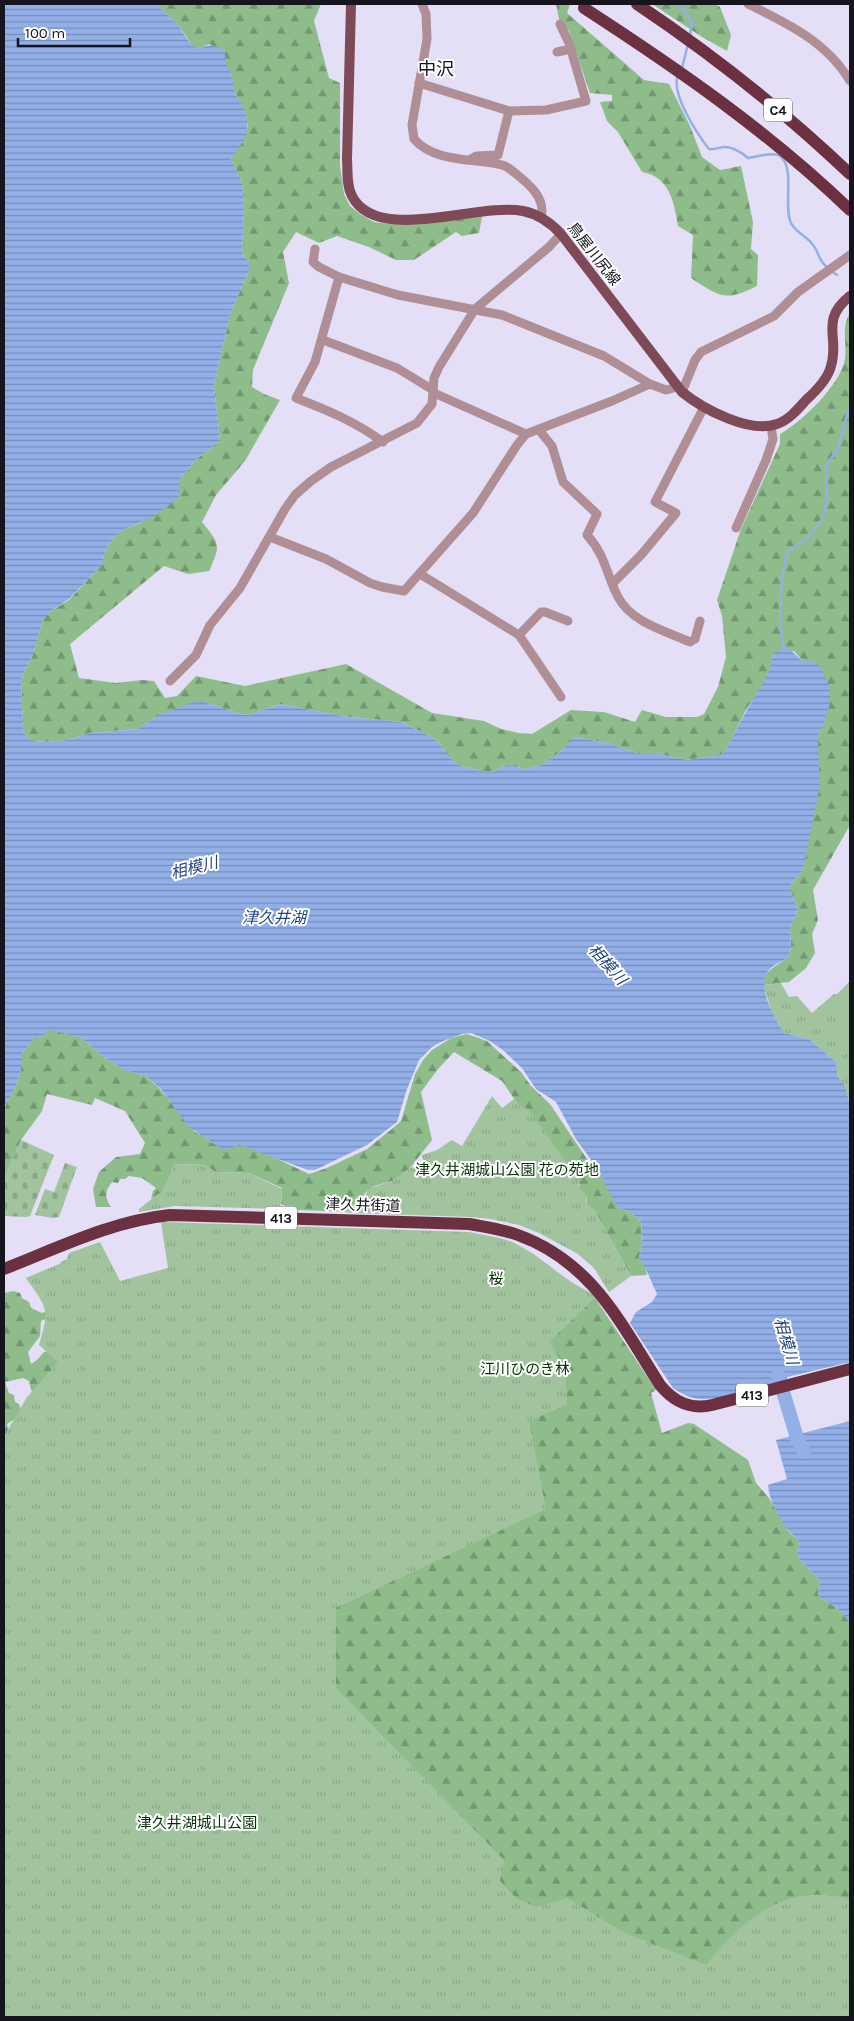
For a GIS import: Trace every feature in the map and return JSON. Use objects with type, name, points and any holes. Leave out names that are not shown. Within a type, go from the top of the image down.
[{"type":"highway","name":"C4","points":[[641,6],[703,49],[781,112],[850,174]]},
{"type":"highway","name":"C4","points":[[584,8],[696,82],[816,177],[850,210]]},
{"type":"highway","name":"津久井街道","points":[[4,1269],[112,1228],[142,1219],[170,1215],[469,1224],[516,1234],[547,1248],[582,1274],[602,1296],[660,1384],[668,1394],[681,1403],[704,1407],[850,1369]]},
{"type":"main road","name":"鳥屋川尻線","points":[[351,4],[347,159],[349,188],[360,207],[375,216],[394,220],[513,210],[541,217],[561,234],[679,390],[704,407],[734,420],[757,427],[772,426]]},
{"type":"main road","points":[[772,426],[788,417],[828,375],[833,357],[832,321],[840,306],[850,296]]},
{"type":"street","points":[[422,4],[426,14],[427,39],[412,125],[414,139],[417,144],[435,152],[469,160],[504,165],[524,180],[538,197],[542,210],[541,217]]},
{"type":"street","points":[[748,4],[800,31],[819,44],[835,60],[850,80]]},
{"type":"street","points":[[419,83],[509,111],[546,110],[586,100],[572,49],[560,24]]},
{"type":"street","points":[[557,52],[572,49]]},
{"type":"street","points":[[469,160],[476,156],[498,155],[509,111]]},
{"type":"street","points":[[170,681],[196,655],[210,625],[240,588],[284,509],[301,488],[331,467],[417,423],[432,404],[434,378],[439,367],[475,309],[549,247],[561,234]]},
{"type":"street","points":[[315,250],[313,262],[340,277],[398,295],[502,315],[604,356],[650,384],[666,390],[679,390],[702,352],[774,316],[798,292],[850,255]]},
{"type":"street","points":[[340,277],[323,340],[315,362],[296,398],[356,423],[383,442]]},
{"type":"street","points":[[323,340],[397,368],[433,391],[526,434]]},
{"type":"street","points":[[270,537],[326,559],[382,587],[404,591],[473,512],[526,434],[540,430],[650,384]]},
{"type":"street","points":[[613,583],[641,556],[676,513],[655,502],[704,407]]},
{"type":"street","points":[[736,528],[766,460],[773,438],[772,426]]},
{"type":"street","points":[[540,430],[552,446],[563,482],[597,514],[587,534],[603,556],[618,597],[626,607],[640,620],[693,642],[700,621]]},
{"type":"street","points":[[420,574],[519,635],[561,697]]},
{"type":"street","points":[[519,635],[541,612],[568,621]]},
{"type":"green space","points":[[156,4],[321,4],[314,21],[329,78],[340,83],[340,166],[344,194],[350,206],[374,222],[390,224],[482,217],[479,233],[462,236],[456,232],[414,260],[396,260],[369,247],[337,236],[319,243],[296,232],[283,252],[289,283],[253,370],[252,387],[280,400],[245,461],[216,495],[202,522],[217,545],[216,555],[209,571],[188,574],[164,566],[70,644],[79,678],[116,683],[142,680],[154,681],[165,698],[177,696],[196,676],[245,686],[346,664],[432,713],[484,721],[501,729],[532,734],[571,710],[604,712],[635,722],[642,710],[666,717],[697,717],[704,714],[718,687],[726,657],[722,616],[717,600],[741,529],[780,444],[780,434],[809,412],[828,391],[842,369],[845,359],[846,324],[850,313],[850,825],[813,890],[818,920],[812,934],[815,953],[806,968],[789,982],[763,985],[766,975],[772,968],[789,956],[791,948],[790,928],[798,910],[789,887],[803,869],[819,730],[822,729],[814,662],[804,662],[794,651],[773,654],[772,663],[764,684],[747,708],[725,752],[719,756],[687,760],[659,754],[639,754],[608,743],[574,737],[560,752],[542,765],[527,769],[507,765],[493,772],[486,772],[458,765],[447,755],[440,744],[430,736],[401,722],[341,716],[280,704],[249,715],[240,714],[205,702],[161,714],[138,729],[89,733],[69,740],[35,741],[28,738],[23,731],[21,678],[32,657],[43,620],[49,612],[69,600],[96,571],[114,537],[125,529],[140,523],[179,497],[179,481],[196,459],[220,441],[214,386],[230,314],[249,271],[249,262],[242,254],[244,207],[242,183],[231,159],[248,128],[246,115],[233,88],[232,76],[225,63],[210,44],[194,48],[179,26]]},
{"type":"green space","points":[[556,4],[570,4],[567,13],[644,80],[669,84],[690,126],[702,157],[720,170],[741,166],[753,222],[751,249],[758,255],[757,286],[730,296],[709,290],[691,278],[693,235],[678,226],[675,208],[665,185],[659,179],[642,172],[618,132],[607,121],[600,102],[612,101],[612,95],[590,93],[569,31],[559,19]]},
{"type":"green space","points":[[652,4],[715,4],[720,7],[731,35],[727,51],[702,37]]},
{"type":"green space","points":[[850,981],[850,1106],[845,1086],[838,1077],[836,1062],[809,1039],[784,1033],[772,1012],[763,985],[781,983],[789,997],[797,996],[812,1013],[834,994],[837,994]]},
{"type":"green space","points":[[850,989],[850,1057],[828,1030],[841,1020],[829,1005]]},
{"type":"green space","points":[[50,1029],[82,1038],[100,1054],[124,1070],[146,1076],[159,1088],[195,1132],[212,1143],[240,1145],[265,1153],[309,1174],[327,1168],[367,1149],[401,1121],[415,1074],[423,1060],[432,1050],[451,1038],[467,1034],[487,1041],[521,1072],[531,1086],[550,1104],[593,1168],[597,1168],[619,1208],[632,1213],[641,1222],[642,1244],[639,1258],[645,1266],[647,1275],[631,1276],[595,1211],[587,1205],[587,1198],[579,1189],[580,1184],[577,1178],[569,1171],[570,1169],[528,1110],[519,1106],[502,1081],[454,1052],[438,1069],[421,1092],[432,1140],[410,1168],[392,1181],[374,1186],[364,1194],[362,1200],[350,1207],[333,1206],[328,1211],[296,1210],[281,1204],[282,1188],[249,1173],[215,1172],[205,1165],[175,1164],[162,1193],[151,1199],[156,1188],[142,1178],[129,1176],[125,1179],[120,1179],[118,1183],[112,1182],[110,1185],[106,1197],[111,1207],[96,1207],[93,1189],[99,1172],[116,1157],[140,1154],[145,1143],[125,1111],[95,1098],[92,1105],[47,1094],[42,1111],[21,1140],[4,1179],[4,1109],[17,1083],[22,1064],[22,1054],[34,1038],[39,1038]]},
{"type":"green space","name":"津久井湖城山公園 花の苑地","points":[[492,1096],[502,1108],[514,1099],[519,1106],[528,1109],[571,1169],[569,1172],[580,1181],[579,1189],[586,1194],[587,1205],[595,1211],[631,1276],[609,1292],[594,1268],[578,1254],[539,1233],[519,1225],[472,1217],[328,1211],[333,1206],[350,1207],[355,1205],[362,1200],[370,1188],[392,1181],[410,1168],[424,1163],[422,1155],[437,1150],[452,1140],[462,1146]]},
{"type":"green space","points":[[21,1140],[54,1155],[30,1216],[4,1216],[4,1179]]},
{"type":"green space","points":[[65,1163],[77,1167],[59,1217],[52,1218],[35,1215],[45,1189],[54,1192]]},
{"type":"green space","points":[[175,1164],[205,1165],[216,1172],[249,1173],[282,1189],[280,1209],[175,1206],[139,1212],[139,1209],[162,1193]]},
{"type":"green space","name":"津久井湖城山公園","points":[[161,1222],[469,1232],[492,1236],[522,1247],[595,1298],[550,1341],[565,1369],[567,1405],[529,1421],[546,1509],[336,1608],[336,1688],[504,1860],[500,1881],[516,1898],[536,1907],[567,1898],[623,1932],[706,1965],[735,1932],[768,1908],[786,1900],[805,1896],[827,1895],[850,1899],[850,2017],[4,2017],[4,1436],[27,1397],[58,1362],[39,1345],[45,1323],[44,1309],[26,1278],[66,1261],[69,1253],[100,1242],[120,1281],[168,1268]]},
{"type":"green space","name":"津久井湖城山公園","points":[[499,1238],[514,1243],[528,1257],[595,1298],[656,1390],[651,1393],[662,1433],[688,1423],[694,1424],[748,1460],[756,1483],[769,1498],[790,1533],[800,1542],[797,1552],[801,1561],[820,1580],[818,1596],[837,1608],[850,1622],[850,2017],[4,2017],[4,1470]]},
{"type":"green space","points":[[65,1260],[116,1272],[118,1283],[41,1321],[40,1336],[28,1352],[31,1364],[44,1352],[53,1350],[94,1316],[35,1393],[31,1390],[29,1381],[23,1378],[5,1382],[9,1393],[14,1395],[15,1402],[19,1404],[21,1410],[16,1418],[7,1424],[9,1433],[4,1439],[4,1293],[13,1291],[20,1293],[22,1298],[29,1302],[31,1308],[42,1313],[48,1311],[61,1262]]},
{"type":"water","name":"津久井湖","points":[[4,4],[156,4],[179,26],[196,49],[211,46],[225,51],[225,63],[230,72],[235,92],[246,114],[247,121],[244,140],[231,159],[242,183],[244,207],[242,254],[249,262],[249,271],[230,314],[214,386],[220,441],[196,459],[179,481],[179,497],[153,517],[125,529],[114,537],[106,549],[102,564],[69,599],[49,612],[43,620],[32,657],[21,678],[23,731],[28,738],[35,741],[69,740],[89,733],[138,729],[161,714],[197,701],[249,715],[280,704],[341,716],[401,722],[430,736],[440,744],[447,755],[458,765],[486,772],[493,772],[507,765],[527,769],[542,765],[560,752],[574,737],[608,743],[639,754],[659,754],[687,760],[719,756],[725,752],[767,676],[773,654],[787,647],[804,662],[814,662],[821,668],[830,688],[830,703],[822,729],[819,730],[820,786],[803,869],[789,887],[798,910],[790,928],[791,948],[789,956],[772,967],[764,982],[767,1000],[784,1033],[809,1039],[836,1062],[838,1077],[845,1086],[850,1106],[850,1362],[787,1377],[787,1379],[711,1399],[690,1397],[673,1388],[630,1323],[636,1312],[652,1302],[657,1294],[639,1258],[642,1244],[641,1222],[632,1213],[619,1208],[615,1203],[597,1168],[576,1139],[556,1102],[536,1089],[522,1068],[504,1051],[490,1041],[471,1033],[462,1034],[443,1041],[432,1047],[419,1060],[407,1089],[397,1122],[367,1145],[315,1170],[308,1170],[240,1145],[223,1150],[189,1127],[160,1088],[146,1076],[124,1070],[100,1054],[82,1038],[50,1030],[39,1038],[34,1038],[22,1054],[22,1064],[17,1083],[4,1109]]},
{"type":"water","points":[[850,1421],[850,1622],[837,1608],[818,1596],[820,1580],[801,1561],[797,1552],[800,1542],[789,1530],[775,1509],[768,1485],[787,1479],[776,1440]]},
{"type":"waterway","points":[[680,4],[692,22],[690,36]]},
{"type":"waterway","points":[[682,68],[688,44]]},
{"type":"waterway","points":[[678,75],[677,83],[681,103],[698,134],[709,149],[728,147],[748,158],[774,154],[781,157],[785,162],[791,223],[795,229],[811,242],[822,262],[827,267]]},
{"type":"waterway","points":[[831,271],[837,275]]},
{"type":"waterway","points":[[784,650],[780,600],[788,551],[809,537],[825,512],[827,498],[826,467],[838,448],[850,405]]},
{"type":"waterway","name":"相模川","points":[[778,1375],[797,1438],[804,1452]]},
{"type":"district","name":"中沢","points":[[436,69]]},
{"type":"park label","name":"桜","points":[[496,1279]]},
{"type":"park label","name":"江川ひのき林","points":[[525,1369]]}]
